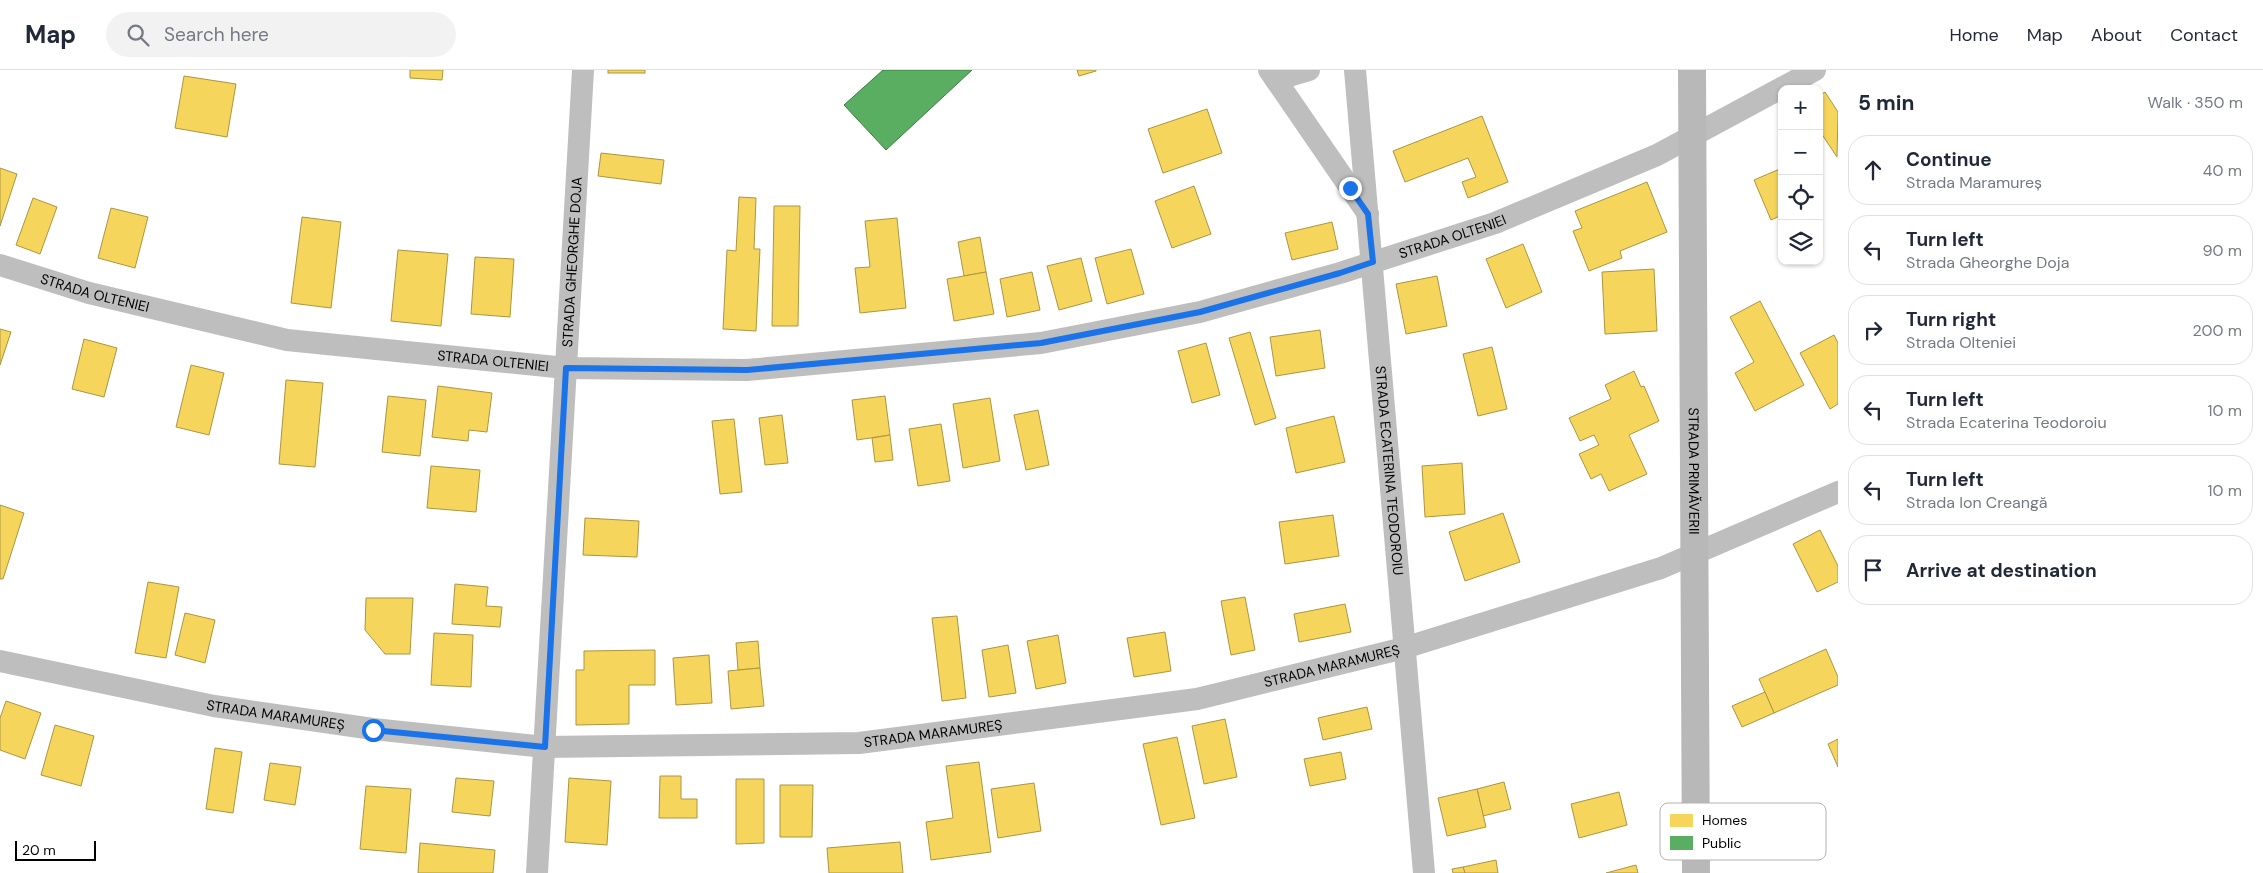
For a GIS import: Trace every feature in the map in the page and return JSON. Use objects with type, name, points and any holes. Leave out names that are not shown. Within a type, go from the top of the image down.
[{"type":"main road","name":"STRADA PRIMĂVERII","points":[[1692,70],[1696,803]]},
{"type":"main road","name":"STRADA PRIMĂVERII","points":[[1696,860],[1696,873]]},
{"type":"street","name":"STRADA GHEORGHE DOJA","points":[[537,873],[583,70]]},
{"type":"street","points":[[1309,70],[1273,75],[1368,214]]},
{"type":"street","name":"STRADA ECATERINA TEODOROIU","points":[[1355,70],[1424,873]]},
{"type":"street","name":"STRADA OLTENIEI","points":[[0,265],[89,293],[287,340],[566,368],[747,370],[1041,343],[1200,312],[1340,273],[1495,223],[1657,155],[1815,70]]},
{"type":"street","name":"STRADA MARAMUREȘ","points":[[0,661],[214,706],[373,730],[545,747],[859,743],[1197,699],[1404,648],[1661,568],[1838,492]]},
{"type":"building: Homes","points":[[410,70],[443,70],[442,80],[410,78]]},
{"type":"building: Homes","points":[[608,70],[645,70],[645,73],[608,73]]},
{"type":"building: Homes","points":[[1077,70],[1096,70],[1096,71],[1079,76]]},
{"type":"building: Homes","points":[[184,76],[236,84],[227,137],[175,128]]},
{"type":"building: Homes","points":[[1825,92],[1838,112],[1837,157],[1823,136],[1823,93]]},
{"type":"building: Homes","points":[[1207,109],[1222,153],[1163,173],[1148,129]]},
{"type":"building: Homes","points":[[1482,116],[1508,182],[1468,198],[1462,182],[1476,177],[1468,158],[1405,182],[1393,151]]},
{"type":"building: Homes","points":[[601,153],[664,160],[661,184],[598,176]]},
{"type":"building: Homes","points":[[0,168],[17,174],[0,226]]},
{"type":"building: Homes","points":[[1778,170],[1778,217],[1771,220],[1754,180]]},
{"type":"building: Homes","points":[[1647,182],[1667,232],[1620,251],[1622,258],[1589,271],[1573,231],[1582,228],[1575,211]]},
{"type":"building: Homes","points":[[1194,186],[1211,234],[1172,248],[1155,201]]},
{"type":"building: Homes","points":[[739,197],[756,198],[754,249],[760,249],[756,331],[723,329],[727,250],[736,251]]},
{"type":"building: Homes","points":[[33,198],[57,207],[40,254],[16,245]]},
{"type":"building: Homes","points":[[774,206],[800,206],[798,326],[772,326]]},
{"type":"building: Homes","points":[[111,208],[148,217],[135,268],[98,258]]},
{"type":"building: Homes","points":[[302,217],[341,222],[331,308],[291,303]]},
{"type":"building: Homes","points":[[897,218],[906,308],[860,313],[855,268],[870,267],[865,221]]},
{"type":"building: Homes","points":[[1332,222],[1338,249],[1292,260],[1285,233]]},
{"type":"building: Homes","points":[[980,237],[986,272],[964,276],[958,242]]},
{"type":"building: Homes","points":[[1523,244],[1542,292],[1506,308],[1486,259]]},
{"type":"building: Homes","points":[[1131,249],[1144,294],[1107,304],[1095,258]]},
{"type":"building: Homes","points":[[398,250],[448,254],[441,326],[391,321]]},
{"type":"building: Homes","points":[[475,257],[514,259],[510,317],[471,314]]},
{"type":"building: Homes","points":[[1081,258],[1092,301],[1059,310],[1047,266]]},
{"type":"building: Homes","points":[[1654,269],[1657,331],[1605,334],[1602,272]]},
{"type":"building: Homes","points":[[986,272],[994,314],[954,321],[947,279]]},
{"type":"building: Homes","points":[[1032,272],[1040,310],[1007,317],[1000,279]]},
{"type":"building: Homes","points":[[1437,276],[1447,326],[1406,334],[1396,284]]},
{"type":"building: Homes","points":[[1760,301],[1804,385],[1755,411],[1735,373],[1754,362],[1730,317]]},
{"type":"building: Homes","points":[[0,329],[11,332],[0,365]]},
{"type":"building: Homes","points":[[1320,330],[1325,368],[1276,376],[1270,337]]},
{"type":"building: Homes","points":[[1250,332],[1276,418],[1255,425],[1229,338]]},
{"type":"building: Homes","points":[[1834,335],[1838,343],[1838,404],[1830,409],[1800,353]]},
{"type":"building: Homes","points":[[84,339],[117,348],[104,397],[72,389]]},
{"type":"building: Homes","points":[[1206,343],[1220,395],[1192,403],[1178,351]]},
{"type":"building: Homes","points":[[1492,347],[1507,409],[1478,416],[1463,354]]},
{"type":"building: Homes","points":[[191,365],[224,373],[209,435],[176,427]]},
{"type":"building: Homes","points":[[1634,371],[1641,387],[1644,386],[1659,421],[1629,435],[1647,474],[1609,491],[1601,474],[1591,479],[1579,454],[1599,445],[1594,435],[1580,441],[1569,418],[1611,399],[1605,385]]},
{"type":"building: Homes","points":[[286,380],[323,383],[315,467],[279,464]]},
{"type":"building: Homes","points":[[438,386],[492,393],[487,432],[469,430],[468,441],[432,437]]},
{"type":"building: Homes","points":[[388,396],[426,400],[420,456],[382,452]]},
{"type":"building: Homes","points":[[885,396],[890,435],[857,440],[852,400]]},
{"type":"building: Homes","points":[[990,398],[1000,461],[963,468],[953,404]]},
{"type":"building: Homes","points":[[1038,410],[1049,465],[1026,470],[1014,415]]},
{"type":"building: Homes","points":[[782,415],[788,463],[765,465],[759,418]]},
{"type":"building: Homes","points":[[1334,416],[1345,462],[1296,473],[1286,428]]},
{"type":"building: Homes","points":[[734,419],[742,492],[720,494],[712,421]]},
{"type":"building: Homes","points":[[941,424],[950,481],[918,486],[909,429]]},
{"type":"building: Homes","points":[[890,435],[893,460],[875,462],[872,438]]},
{"type":"building: Homes","points":[[1462,463],[1465,514],[1425,517],[1422,466]]},
{"type":"building: Homes","points":[[431,466],[480,470],[476,512],[427,508]]},
{"type":"building: Homes","points":[[0,505],[24,513],[3,579],[0,579]]},
{"type":"building: Homes","points":[[1503,513],[1520,562],[1465,581],[1449,532]]},
{"type":"building: Homes","points":[[1333,515],[1339,556],[1285,564],[1279,522]]},
{"type":"building: Homes","points":[[585,518],[639,521],[637,557],[583,555]]},
{"type":"building: Homes","points":[[1820,530],[1838,566],[1838,582],[1817,592],[1793,544]]},
{"type":"building: Homes","points":[[148,582],[179,587],[166,658],[135,653]]},
{"type":"building: Homes","points":[[455,584],[488,587],[486,606],[502,607],[500,627],[452,624]]},
{"type":"building: Homes","points":[[1245,597],[1255,650],[1231,655],[1221,601]]},
{"type":"building: Homes","points":[[366,598],[413,598],[410,654],[385,654],[365,630]]},
{"type":"building: Homes","points":[[1345,604],[1351,632],[1299,642],[1294,614]]},
{"type":"building: Homes","points":[[185,613],[215,620],[205,663],[175,655]]},
{"type":"building: Homes","points":[[957,616],[966,698],[942,701],[932,618]]},
{"type":"building: Homes","points":[[1165,632],[1171,671],[1134,677],[1127,638]]},
{"type":"building: Homes","points":[[434,633],[473,635],[471,687],[431,685]]},
{"type":"building: Homes","points":[[1058,635],[1066,683],[1036,689],[1027,641]]},
{"type":"building: Homes","points":[[758,641],[760,668],[738,670],[736,643]]},
{"type":"building: Homes","points":[[1008,645],[1016,693],[989,697],[982,650]]},
{"type":"building: Homes","points":[[1826,649],[1838,677],[1838,685],[1774,713],[1759,679]]},
{"type":"building: Homes","points":[[655,650],[655,685],[629,685],[629,724],[576,725],[576,670],[584,670],[584,651]]},
{"type":"building: Homes","points":[[709,655],[712,703],[676,705],[673,658]]},
{"type":"building: Homes","points":[[760,668],[764,706],[731,709],[728,671]]},
{"type":"building: Homes","points":[[1765,692],[1774,713],[1742,727],[1732,706]]},
{"type":"building: Homes","points":[[6,701],[41,713],[25,759],[0,750],[0,718]]},
{"type":"building: Homes","points":[[1367,707],[1372,729],[1323,740],[1318,718]]},
{"type":"building: Homes","points":[[1225,719],[1237,777],[1204,784],[1192,726]]},
{"type":"building: Homes","points":[[55,725],[94,736],[81,786],[41,775]]},
{"type":"building: Homes","points":[[1177,737],[1195,818],[1161,825],[1143,744]]},
{"type":"building: Homes","points":[[1838,739],[1838,767],[1828,744]]},
{"type":"building: Homes","points":[[215,748],[242,752],[233,813],[206,809]]},
{"type":"building: Homes","points":[[1341,752],[1346,779],[1310,786],[1304,759]]},
{"type":"building: Homes","points":[[979,762],[991,852],[931,860],[926,822],[953,818],[946,766]]},
{"type":"building: Homes","points":[[270,763],[301,767],[295,805],[264,800]]},
{"type":"building: Homes","points":[[660,776],[681,776],[681,799],[697,799],[697,818],[659,818]]},
{"type":"building: Homes","points":[[456,778],[494,781],[490,816],[452,812]]},
{"type":"building: Homes","points":[[569,778],[611,781],[607,845],[565,842]]},
{"type":"building: Homes","points":[[736,779],[764,779],[764,843],[736,844]]},
{"type":"building: Homes","points":[[1504,782],[1511,809],[1483,816],[1477,789]]},
{"type":"building: Homes","points":[[1034,783],[1041,831],[998,838],[991,789]]},
{"type":"building: Homes","points":[[780,785],[813,785],[812,837],[780,837]]},
{"type":"building: Homes","points":[[366,786],[411,789],[406,853],[360,849]]},
{"type":"building: Homes","points":[[1477,789],[1486,827],[1447,836],[1438,798]]},
{"type":"building: Homes","points":[[1619,792],[1627,825],[1579,838],[1571,804]]},
{"type":"building: Homes","points":[[900,842],[903,873],[829,873],[827,848]]},
{"type":"building: Homes","points":[[420,843],[495,850],[493,873],[418,873]]},
{"type":"building: Homes","points":[[1496,860],[1498,873],[1465,873],[1463,867]]},
{"type":"building: Homes","points":[[1636,865],[1638,873],[1606,873]]},
{"type":"building: Homes","points":[[1463,867],[1465,873],[1453,873],[1452,869]]},
{"type":"building: Public","points":[[883,70],[972,70],[886,150],[844,105]]},
{"type":"route","points":[[373,730],[545,747],[566,368],[747,370],[1041,343],[1200,312],[1373,262],[1368,214],[1350,188]]}]
